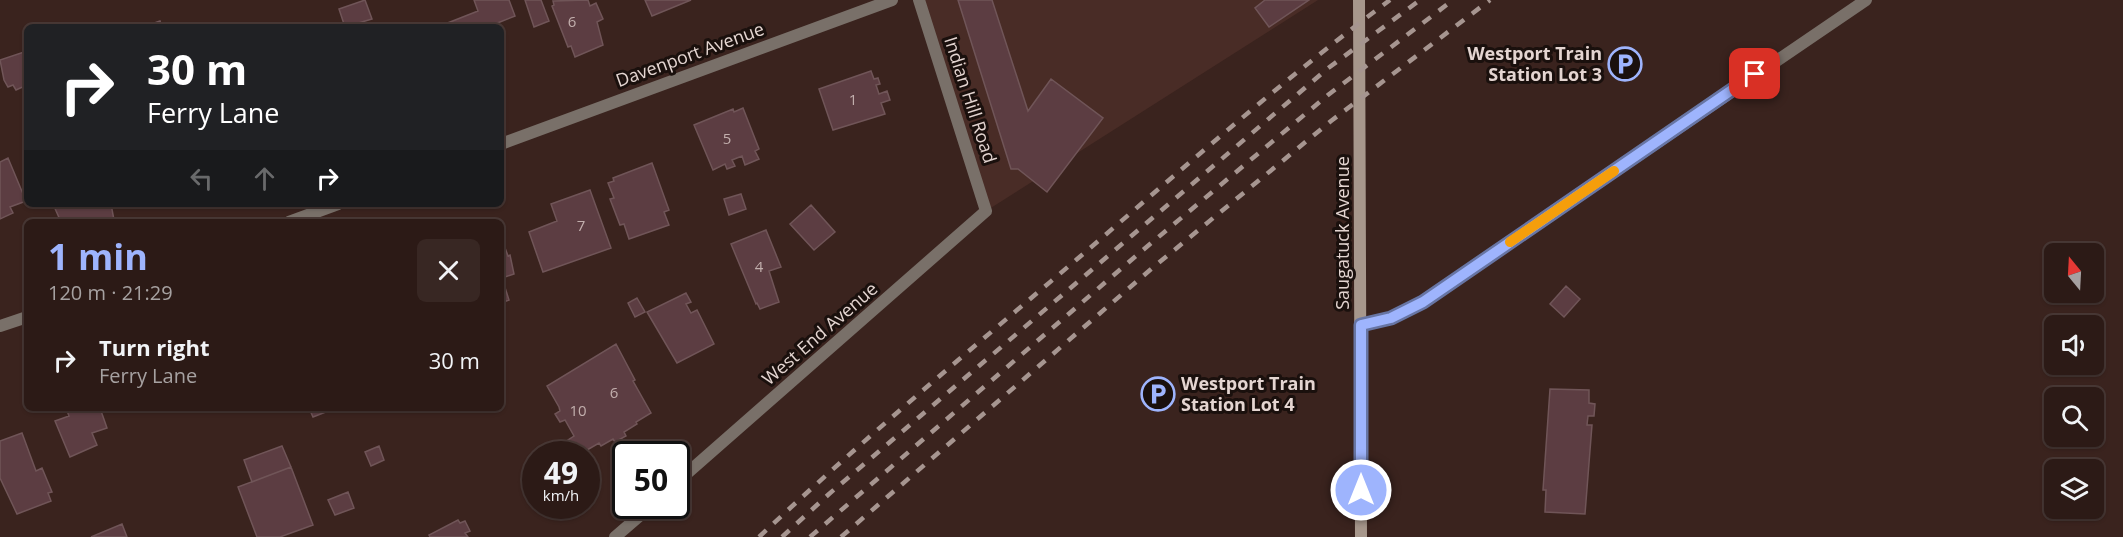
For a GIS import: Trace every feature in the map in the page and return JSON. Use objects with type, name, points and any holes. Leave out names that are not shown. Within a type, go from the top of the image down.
[{"type":"main road","name":"Saugatuck Avenue","points":[[1359,0],[1361,537]]},
{"type":"street","name":"Davenport Avenue","points":[[504,143],[892,0]]},
{"type":"street","name":"Indian Hill Road","points":[[919,0],[986,212]]},
{"type":"street","points":[[1361,325],[1391,318],[1423,302],[1866,0]]},
{"type":"street","points":[[297,219],[330,207]]},
{"type":"street","name":"West End Avenue","points":[[690,471],[986,212]]},
{"type":"street","points":[[0,326],[24,318]]},
{"type":"street","points":[[615,537],[636,519]]},
{"type":"shaded area","points":[[919,0],[1318,0],[986,211]]},
{"type":"building","points":[[365,0],[372,19],[355,24],[344,24],[339,9]]},
{"type":"building","points":[[474,0],[509,0],[515,16],[495,24],[445,24],[478,11]]},
{"type":"building","points":[[525,0],[541,0],[549,21],[534,27]]},
{"type":"building","points":[[588,0],[590,6],[596,3],[603,19],[597,22],[603,45],[575,57],[571,46],[568,47],[552,6],[553,1]]},
{"type":"building","points":[[645,0],[691,0],[652,16]]},
{"type":"building","points":[[958,0],[992,0],[1028,111],[1051,79],[1103,118],[1047,192],[1018,169],[1011,169]]},
{"type":"building","points":[[1265,0],[1309,0],[1269,27],[1255,8]]},
{"type":"building","points":[[24,52],[24,86],[16,90],[13,85],[8,87],[4,80],[0,60]]},
{"type":"building","points":[[871,71],[874,79],[878,78],[880,84],[876,85],[879,94],[887,91],[890,100],[881,103],[885,114],[833,130],[819,89]]},
{"type":"building","points":[[743,108],[759,149],[755,151],[759,159],[745,165],[742,156],[732,160],[735,166],[727,169],[725,164],[713,170],[694,125],[733,109],[734,112]]},
{"type":"building","points":[[8,158],[24,196],[24,202],[10,207],[13,213],[0,219],[0,162]]},
{"type":"building","points":[[652,163],[669,210],[664,212],[669,225],[629,239],[624,224],[620,225],[610,199],[614,198],[608,183],[614,181],[613,178]]},
{"type":"building","points":[[590,190],[611,248],[543,272],[529,232],[557,221],[551,204]]},
{"type":"building","points":[[741,194],[746,209],[729,215],[724,199]]},
{"type":"building","points":[[811,205],[835,232],[814,250],[790,224]]},
{"type":"building","points":[[54,207],[112,207],[114,219],[60,219]]},
{"type":"building","points":[[766,230],[781,267],[769,271],[779,302],[760,309],[731,244]]},
{"type":"building","points":[[504,245],[508,256],[510,255],[514,274],[504,277]]},
{"type":"building","points":[[504,284],[509,300],[504,302]]},
{"type":"building","points":[[1566,286],[1580,299],[1564,317],[1550,304]]},
{"type":"building","points":[[686,293],[691,302],[686,304],[691,313],[697,310],[714,344],[677,363],[647,312]]},
{"type":"building","points":[[637,298],[645,312],[635,317],[628,303]]},
{"type":"building","points":[[616,344],[651,413],[636,422],[637,424],[624,432],[626,436],[617,441],[613,439],[601,446],[600,441],[569,441],[574,436],[565,420],[560,422],[555,414],[560,411],[559,407],[547,386]]},
{"type":"building","points":[[1550,389],[1589,390],[1589,403],[1595,404],[1594,416],[1588,416],[1587,425],[1592,425],[1585,514],[1545,512],[1546,490],[1543,490]]},
{"type":"building","points":[[67,411],[101,411],[107,428],[92,433],[97,445],[70,457],[55,421],[69,416]]},
{"type":"building","points":[[310,411],[328,411],[313,417]]},
{"type":"building","points":[[22,433],[36,471],[42,468],[52,492],[48,493],[51,501],[17,514],[0,478],[0,441]]},
{"type":"building","points":[[282,446],[291,467],[252,482],[244,460]]},
{"type":"building","points":[[379,446],[384,460],[371,466],[365,452]]},
{"type":"building","points":[[291,467],[313,525],[280,537],[257,537],[238,487]]},
{"type":"building","points":[[348,492],[354,508],[335,515],[328,500]]},
{"type":"building","points":[[458,520],[460,523],[465,521],[470,531],[465,533],[468,537],[430,537],[429,535]]},
{"type":"building","points":[[122,524],[127,537],[91,537]]},
{"type":"railway","points":[[759,537],[876,431],[1192,160],[1309,62],[1390,0]]},
{"type":"railway","points":[[782,537],[829,494],[1327,69],[1420,0]]},
{"type":"railway","points":[[810,537],[1137,255],[1328,95],[1453,0]]},
{"type":"railway","points":[[841,537],[1150,270],[1331,121],[1490,0]]},
{"type":"slow traffic","points":[[1510,242],[1614,171]]},
{"type":"place","name":"Westport Train Station Lot 3","points":[[1625,64]]},
{"type":"place","name":"Westport Train Station Lot 4","points":[[1158,394]]},
{"type":"route","points":[[1361,490],[1361,325],[1391,318],[1423,302],[1755,74]]}]
